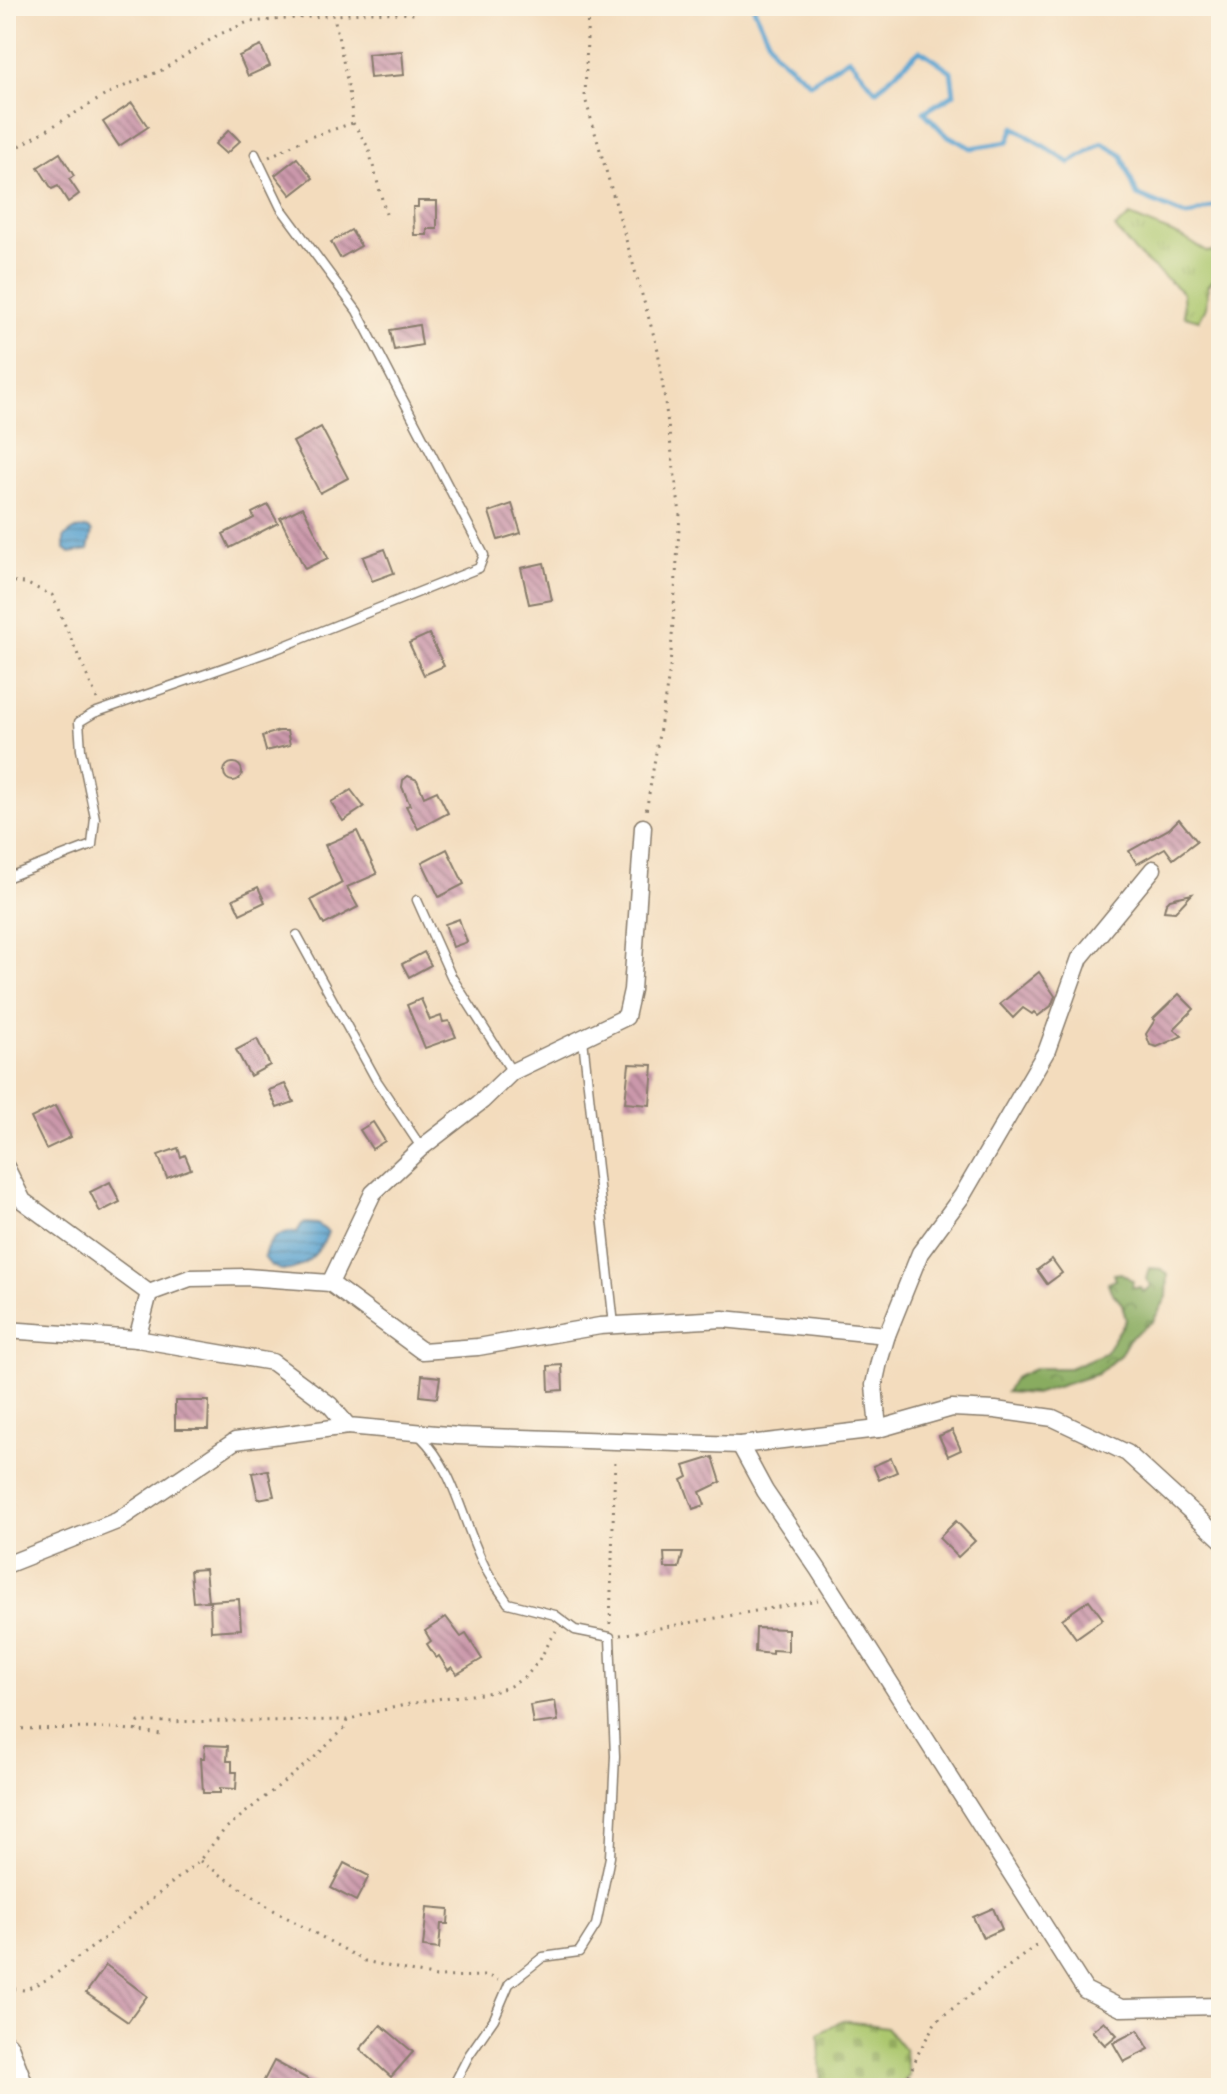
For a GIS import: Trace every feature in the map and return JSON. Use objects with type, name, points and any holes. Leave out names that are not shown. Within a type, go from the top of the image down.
[{"type":"main road","points":[[6,2047],[22,2088]]},
{"type":"street","points":[[330,1283],[373,1193],[421,1148],[482,1101],[512,1072],[626,1017],[632,990],[643,827]]},
{"type":"street","points":[[878,1429],[874,1385],[887,1335],[920,1253],[962,1196],[1047,1050],[1080,958],[1153,869]]},
{"type":"street","points":[[6,1167],[23,1201],[149,1293]]},
{"type":"street","points":[[149,1293],[190,1278],[246,1277],[330,1283],[422,1351],[478,1347],[614,1325],[723,1319],[887,1335]]},
{"type":"street","points":[[137,1339],[149,1293]]},
{"type":"street","points":[[6,1330],[137,1339],[272,1362],[330,1405],[348,1426]]},
{"type":"street","points":[[6,1565],[117,1521],[235,1441],[348,1426],[458,1436],[740,1445],[878,1429],[952,1408],[1053,1418],[1127,1453],[1221,1539]]},
{"type":"street","points":[[740,1445],[765,1491],[836,1596],[1085,1990],[1121,2008],[1221,2006]]},
{"type":"lane","points":[[6,878],[92,845],[95,818],[81,750],[79,722],[104,709],[274,650],[479,568],[484,555],[357,311],[281,208],[256,158]]},
{"type":"lane","points":[[417,900],[451,976],[512,1072]]},
{"type":"lane","points":[[297,935],[377,1081],[421,1148]]},
{"type":"lane","points":[[583,1039],[614,1325]]},
{"type":"lane","points":[[417,1432],[435,1450],[487,1571],[508,1603],[555,1615],[575,1630],[610,1637],[615,1756],[611,1843],[596,1925],[579,1952],[543,1957],[509,1984],[494,2019],[469,2055],[452,2088]]},
{"type":"path","points":[[588,6],[585,98],[658,350],[680,514],[670,668],[643,827]]},
{"type":"path","points":[[6,154],[111,92],[162,70],[218,35],[248,22],[373,12],[414,14]]},
{"type":"path","points":[[333,14],[353,123],[368,147],[386,214]]},
{"type":"path","points":[[256,158],[353,123]]},
{"type":"path","points":[[6,581],[25,583],[52,595],[92,691],[104,709]]},
{"type":"path","points":[[615,1439],[610,1637],[836,1596]]},
{"type":"path","points":[[136,1731],[139,1722],[347,1720],[437,1699],[493,1692],[519,1682],[533,1669],[563,1621]]},
{"type":"path","points":[[6,1988],[24,1990],[50,1978],[199,1861],[225,1829],[316,1756],[345,1728],[347,1720]]},
{"type":"path","points":[[6,1729],[113,1728],[161,1734]]},
{"type":"path","points":[[199,1861],[275,1911],[365,1961],[436,1977],[488,1976],[509,1984]]},
{"type":"path","points":[[899,2088],[909,2075],[936,2021],[1050,1936]]},
{"type":"green space","points":[[1130,216],[1184,238],[1207,252],[1221,250],[1221,271],[1208,286],[1206,307],[1199,320],[1184,316],[1183,293],[1135,252],[1115,228]]},
{"type":"green space","points":[[1149,1268],[1162,1269],[1168,1275],[1167,1297],[1153,1321],[1129,1339],[1120,1355],[1097,1374],[1035,1394],[1006,1392],[1014,1378],[1036,1368],[1069,1368],[1105,1353],[1126,1320],[1122,1304],[1108,1283],[1116,1280],[1114,1274],[1121,1273],[1133,1281],[1132,1287],[1140,1287],[1143,1292],[1151,1286],[1146,1279]]},
{"type":"green space","points":[[842,2020],[886,2027],[904,2049],[909,2075],[899,2088],[821,2088],[819,2034]]},
{"type":"water","points":[[87,528],[92,532],[88,550],[70,553],[64,548],[64,537],[74,530]]},
{"type":"water","points":[[302,1224],[317,1224],[328,1232],[310,1260],[291,1270],[272,1266],[264,1257],[272,1241],[286,1233],[297,1232]]},
{"type":"building","points":[[261,46],[270,66],[248,76],[239,56]]},
{"type":"building","points":[[402,51],[404,75],[370,78],[368,54]]},
{"type":"building","points":[[132,103],[148,127],[119,146],[103,122]]},
{"type":"building","points":[[229,130],[240,141],[226,154],[215,144]]},
{"type":"building","points":[[60,153],[74,176],[69,179],[79,194],[68,202],[58,186],[52,189],[38,167]]},
{"type":"building","points":[[297,158],[313,178],[291,195],[275,175]]},
{"type":"building","points":[[418,201],[437,201],[437,229],[427,229],[427,235],[414,235],[413,207],[418,207]]},
{"type":"building","points":[[351,230],[361,246],[340,258],[331,242]]},
{"type":"building","points":[[419,325],[422,345],[394,350],[390,330]]},
{"type":"building","points":[[321,427],[348,478],[320,493],[293,442]]},
{"type":"building","points":[[512,504],[521,533],[498,540],[489,512]]},
{"type":"building","points":[[268,505],[278,523],[230,548],[223,534],[254,518],[252,513]]},
{"type":"building","points":[[303,507],[328,558],[305,569],[280,518]]},
{"type":"building","points":[[385,549],[394,573],[372,581],[363,557]]},
{"type":"building","points":[[544,563],[552,600],[529,604],[521,568]]},
{"type":"building","points":[[429,634],[444,666],[424,675],[409,643]]},
{"type":"building","points":[[287,731],[290,745],[266,751],[262,736]]},
{"type":"building","points":[[229,763],[237,763],[242,772],[240,779],[229,781],[224,776],[224,768]]},
{"type":"building","points":[[408,776],[417,780],[424,797],[437,791],[448,813],[418,829],[406,806],[410,805],[402,787],[403,780]]},
{"type":"building","points":[[351,790],[364,807],[343,821],[331,802]]},
{"type":"building","points":[[1179,819],[1197,841],[1173,859],[1165,848],[1137,864],[1129,851],[1169,829]]},
{"type":"building","points":[[357,831],[377,874],[347,887],[358,907],[324,925],[311,900],[342,883],[325,845]]},
{"type":"building","points":[[447,849],[464,884],[439,897],[422,862]]},
{"type":"building","points":[[258,887],[265,902],[240,914],[233,899]]},
{"type":"building","points":[[1192,894],[1175,912],[1164,911],[1170,899]]},
{"type":"building","points":[[459,919],[467,942],[453,947],[445,924]]},
{"type":"building","points":[[424,952],[431,965],[409,977],[402,964]]},
{"type":"building","points":[[1039,972],[1055,996],[1051,1006],[1038,1016],[1023,1008],[1013,1018],[1000,1004]]},
{"type":"building","points":[[1179,994],[1194,1009],[1174,1029],[1182,1036],[1157,1047],[1150,1045],[1146,1034],[1153,1019]]},
{"type":"building","points":[[421,999],[430,1020],[441,1016],[443,1022],[449,1021],[456,1037],[425,1048],[407,1005]]},
{"type":"building","points":[[257,1039],[270,1065],[250,1076],[236,1050]]},
{"type":"building","points":[[629,1064],[653,1065],[650,1105],[625,1103]]},
{"type":"building","points":[[285,1084],[294,1102],[277,1108],[269,1090]]},
{"type":"building","points":[[55,1106],[71,1137],[46,1149],[31,1118]]},
{"type":"building","points":[[373,1122],[385,1141],[372,1149],[360,1130]]},
{"type":"building","points":[[178,1148],[191,1169],[167,1178],[158,1155]]},
{"type":"building","points":[[110,1182],[120,1202],[100,1212],[90,1192]]},
{"type":"building","points":[[1052,1259],[1062,1273],[1047,1284],[1037,1270]]},
{"type":"building","points":[[562,1365],[563,1390],[549,1391],[548,1366]]},
{"type":"building","points":[[422,1375],[440,1377],[437,1398],[420,1396]]},
{"type":"building","points":[[175,1401],[209,1401],[208,1429],[175,1429]]},
{"type":"building","points":[[952,1430],[961,1450],[948,1456],[939,1436]]},
{"type":"building","points":[[713,1457],[721,1482],[700,1492],[705,1505],[693,1509],[682,1480],[688,1477],[684,1466]]},
{"type":"building","points":[[891,1458],[897,1472],[879,1480],[873,1466]]},
{"type":"building","points":[[268,1470],[274,1496],[258,1499],[252,1473]]},
{"type":"building","points":[[956,1521],[975,1541],[958,1557],[939,1538]]},
{"type":"building","points":[[664,1553],[683,1553],[679,1568],[665,1568]]},
{"type":"building","points":[[205,1569],[208,1601],[193,1602],[190,1570]]},
{"type":"building","points":[[239,1599],[241,1629],[211,1631],[210,1601]]},
{"type":"building","points":[[1089,1600],[1103,1619],[1076,1638],[1062,1619]]},
{"type":"building","points":[[446,1617],[461,1637],[466,1634],[482,1659],[457,1674],[452,1667],[448,1670],[439,1656],[436,1658],[427,1644],[431,1641],[425,1631]]},
{"type":"building","points":[[756,1628],[788,1629],[788,1651],[772,1650],[772,1654],[755,1652]]},
{"type":"building","points":[[555,1701],[558,1721],[533,1724],[530,1705]]},
{"type":"building","points":[[205,1745],[228,1746],[227,1761],[232,1761],[232,1772],[237,1772],[236,1789],[220,1788],[220,1793],[203,1793],[201,1758],[204,1758]]},
{"type":"building","points":[[344,1863],[369,1876],[356,1901],[331,1888]]},
{"type":"building","points":[[427,1907],[449,1909],[448,1924],[441,1924],[439,1949],[423,1947]]},
{"type":"building","points":[[993,1908],[1002,1929],[983,1938],[973,1917]]},
{"type":"building","points":[[106,1965],[147,1996],[128,2022],[86,1993]]},
{"type":"building","points":[[1104,2021],[1117,2035],[1105,2045],[1092,2031]]},
{"type":"building","points":[[381,2025],[413,2052],[391,2077],[360,2049]]},
{"type":"building","points":[[1138,2030],[1149,2049],[1124,2062],[1113,2043]]},
{"type":"building","points":[[274,2061],[324,2088],[260,2088]]},
{"type":"waterway","points":[[753,6],[774,52],[810,83],[849,58],[876,91],[920,50],[951,71],[954,94],[924,112],[945,134],[971,148],[1008,142],[1014,127],[1070,163],[1102,143],[1121,154],[1137,195],[1187,216],[1221,204]]}]
